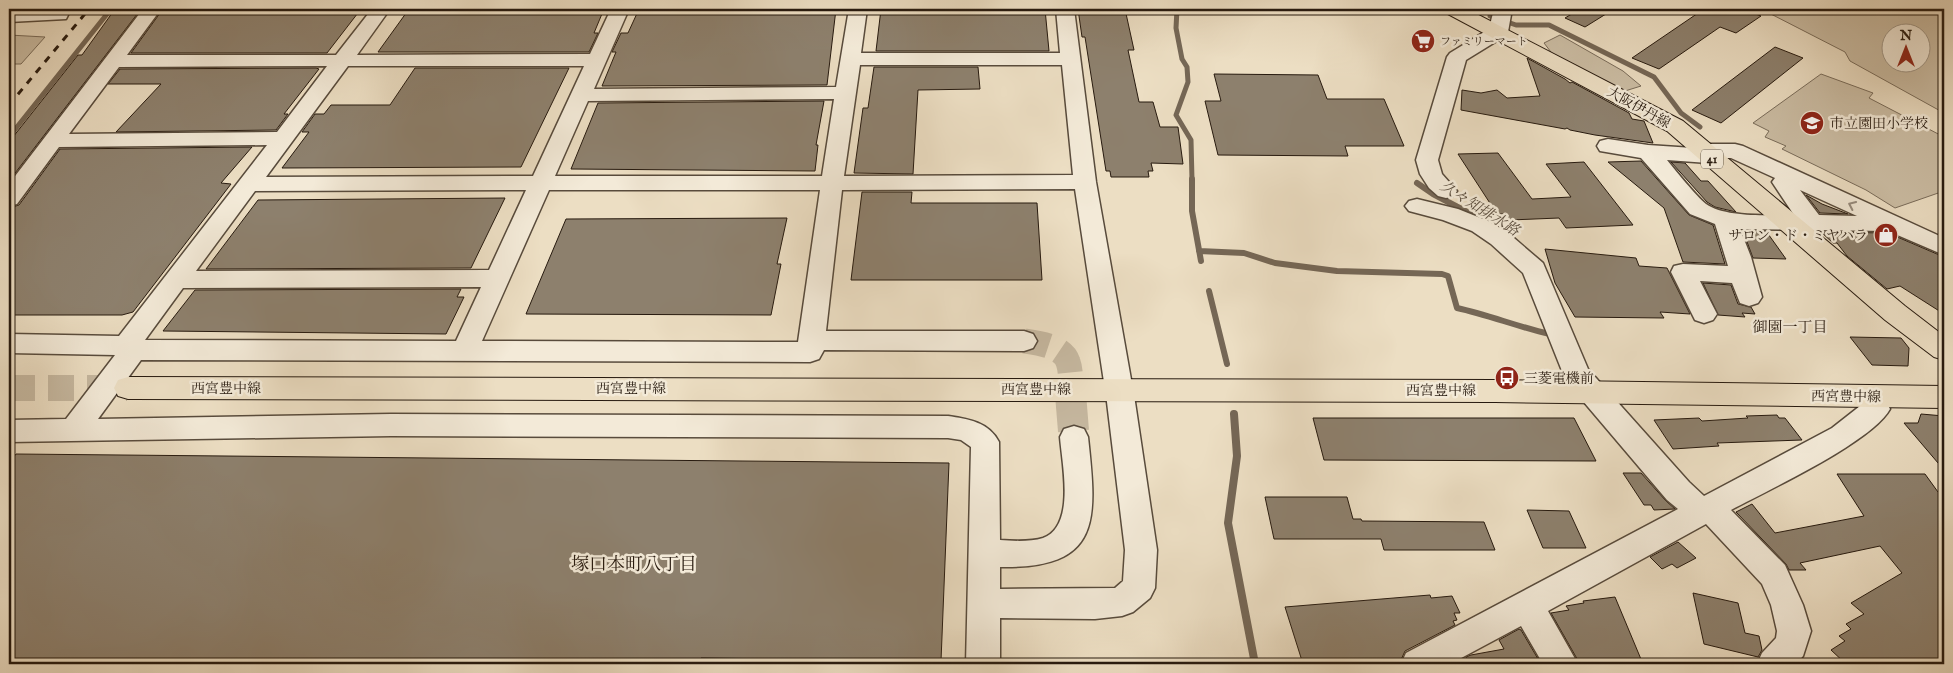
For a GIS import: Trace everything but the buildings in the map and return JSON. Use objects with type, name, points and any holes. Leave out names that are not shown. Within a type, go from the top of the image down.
[{"type":"main road","name":"大阪伊丹線","points":[[1453,9],[1675,126],[1705,154],[1894,313],[1944,350]]},
{"type":"main road","name":"西宮豊中線","points":[[128,388],[1591,391],[1944,397]]},
{"type":"street","points":[[9,199],[152,9]]},
{"type":"street","points":[[74,430],[174,280],[381,9]]},
{"type":"street","points":[[464,352],[620,9]]},
{"type":"street","points":[[9,343],[130,348],[464,352],[810,352],[832,182],[858,9]]},
{"type":"street","points":[[984,603],[1095,604],[1122,602],[1139,588],[1141,550],[1119,389],[1085,182],[1065,9]]},
{"type":"street","points":[[1446,191],[1431,174],[1427,160],[1445,102],[1452,71],[1457,57],[1498,32],[1503,9]]},
{"type":"street","points":[[9,16],[59,15]]},
{"type":"street","points":[[850,59],[1072,59]]},
{"type":"street","points":[[113,61],[597,60]]},
{"type":"street","points":[[581,95],[845,93]]},
{"type":"street","points":[[53,141],[282,138]]},
{"type":"street","points":[[1608,146],[1648,152],[1705,154],[1734,151],[1944,247]]},
{"type":"street","points":[[1648,152],[1698,209],[1726,219],[1746,222],[1787,223],[1884,224],[1890,222]]},
{"type":"street","points":[[1790,176],[1783,182],[1812,223]]},
{"type":"street","points":[[1417,206],[1450,214],[1480,226],[1499,238],[1534,269],[1576,374],[1678,490],[1706,510],[1774,575],[1787,605],[1794,631],[1791,646],[1774,664]]},
{"type":"street","points":[[1704,314],[1683,272],[1745,286],[1739,257],[1726,219]]},
{"type":"street","points":[[174,280],[497,278]]},
{"type":"street","points":[[812,340],[1024,342]]},
{"type":"street","points":[[1418,664],[1842,436],[1876,408],[1869,396]]},
{"type":"street","points":[[9,431],[391,425],[948,427],[968,430],[985,442],[983,664]]},
{"type":"street","points":[[984,554],[1029,553],[1052,549],[1067,541],[1076,524],[1079,502],[1074,436]]},
{"type":"street","points":[[1527,606],[1561,664]]},
{"type":"lane","points":[[247,184],[1085,182]]},
{"type":"shaded area","points":[[1776,9],[1944,9],[1944,113],[1850,61],[1845,52],[1767,12]]},
{"type":"shaded area","points":[[9,35],[45,37],[21,64],[9,64]]},
{"type":"shaded area","points":[[1560,35],[1623,71],[1641,86],[1625,91],[1554,56],[1544,43]]},
{"type":"shaded area","points":[[1821,74],[1873,93],[1869,98],[1944,137],[1944,191],[1895,208],[1866,190],[1782,149],[1786,146],[1765,137],[1769,131],[1753,123]]},
{"type":"waterway","points":[[9,137],[111,9]]},
{"type":"waterway","points":[[1177,9],[1176,28],[1182,59],[1187,67],[1188,82],[1176,115],[1191,140],[1192,180]]},
{"type":"waterway","points":[[1491,9],[1490,16],[1516,25],[1549,25],[1654,77],[1681,113],[1700,127]]},
{"type":"waterway","points":[[1192,180],[1192,211],[1199,251]]},
{"type":"waterway","name":"久々知排水路","points":[[1417,183],[1433,194],[1488,223]]},
{"type":"waterway","points":[[1199,251],[1244,253],[1275,263],[1337,271],[1442,274],[1448,276],[1457,308],[1550,334]]},
{"type":"waterway","points":[[1199,251],[1201,261]]},
{"type":"waterway","points":[[1209,291],[1227,364]]},
{"type":"waterway","points":[[1234,414],[1237,456],[1228,523],[1255,664]]},
{"type":"tunnel","points":[[1024,341],[1049,346],[1061,352],[1065,357],[1070,371],[1071,401]]},
{"type":"tunnel","points":[[9,388],[127,388]]},
{"type":"tunnel","points":[[1071,400],[1074,437]]},
{"type":"railway","points":[[9,105],[89,9]]},
{"type":"place","name":"ファミリーマート","points":[[1423,41]]},
{"type":"place","name":"市立園田小学校","points":[[1812,123]]},
{"type":"place","name":"サロン・ド・ミヤハラ","points":[[1886,235]]},
{"type":"place","name":"三菱電機前","points":[[1507,378]]},
{"type":"district","name":"御園一丁目","points":[[1790,327]]},
{"type":"district","name":"塚口本町八丁目","points":[[634,564]]}]
